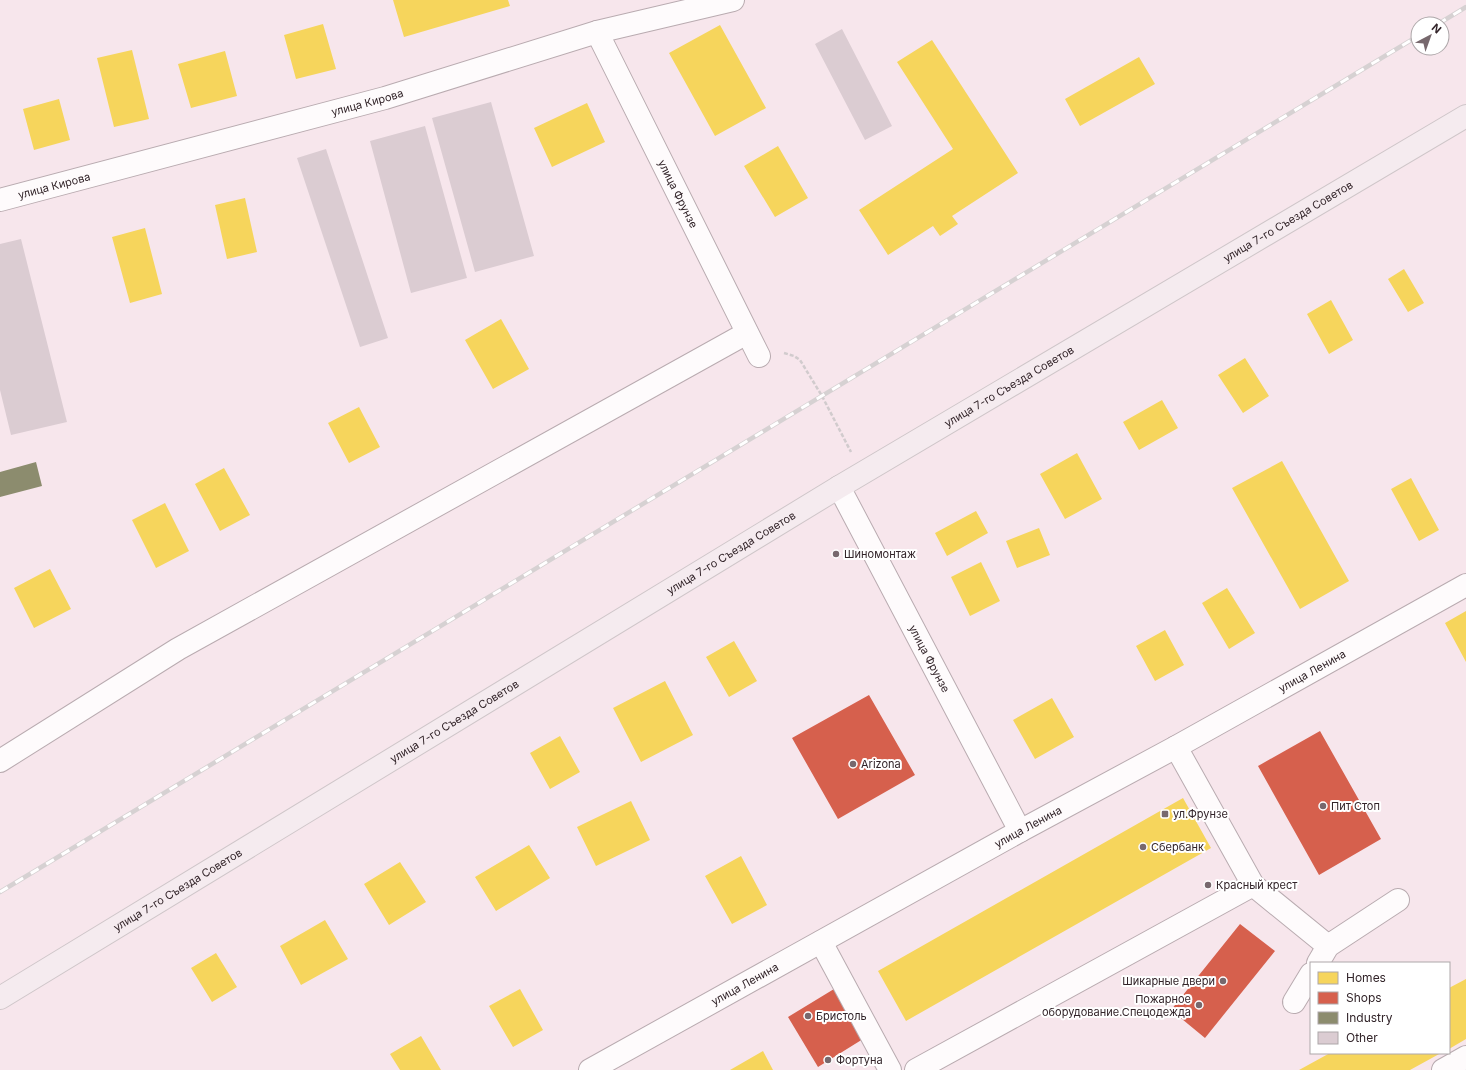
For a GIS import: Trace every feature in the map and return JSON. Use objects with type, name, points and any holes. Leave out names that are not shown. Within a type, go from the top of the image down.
[{"type":"main road","name":"улица 7-го Съезда Советов","points":[[0,998],[839,487],[1466,116]]},
{"type":"street","name":"улица Кирова","points":[[0,200],[385,98],[597,32],[733,0]]},
{"type":"street","name":"улица Фрунзе","points":[[597,32],[759,356]]},
{"type":"street","points":[[0,761],[178,649],[747,333]]},
{"type":"street","name":"улица Фрунзе","points":[[839,487],[1020,831]]},
{"type":"street","name":"улица Ленина","points":[[590,1070],[1020,831],[1176,747],[1466,585]]},
{"type":"street","points":[[1176,747],[1253,885],[1323,955],[1398,900]]},
{"type":"street","points":[[916,1070],[1253,885]]},
{"type":"street","points":[[821,942],[890,1070]]},
{"type":"street","points":[[1294,1002],[1310,976]]},
{"type":"street","points":[[1443,1070],[1466,1057]]},
{"type":"path","points":[[759,356],[777,352],[786,353],[800,360],[822,396],[854,456]]},
{"type":"building: Homes","points":[[393,0],[508,0],[510,6],[404,37]]},
{"type":"building: Homes","points":[[323,24],[336,69],[296,79],[284,35]]},
{"type":"building: Homes","points":[[720,25],[766,108],[715,136],[669,53]]},
{"type":"building: Homes","points":[[932,40],[1018,173],[952,216],[958,224],[940,236],[933,226],[888,255],[859,210],[953,149],[897,62]]},
{"type":"building: Homes","points":[[132,50],[149,119],[114,127],[97,58]]},
{"type":"building: Homes","points":[[225,51],[237,96],[191,108],[178,64]]},
{"type":"building: Homes","points":[[1139,57],[1155,84],[1080,126],[1065,99]]},
{"type":"building: Homes","points":[[59,99],[70,140],[34,150],[23,109]]},
{"type":"building: Homes","points":[[587,103],[605,142],[552,167],[534,128]]},
{"type":"building: Homes","points":[[778,146],[808,198],[775,217],[744,166]]},
{"type":"building: Homes","points":[[245,198],[257,252],[227,259],[215,205]]},
{"type":"building: Homes","points":[[145,228],[162,294],[130,303],[112,237]]},
{"type":"building: Homes","points":[[1404,269],[1424,303],[1408,312],[1388,279]]},
{"type":"building: Homes","points":[[1331,300],[1353,340],[1329,354],[1307,314]]},
{"type":"building: Homes","points":[[501,319],[529,369],[493,389],[465,340]]},
{"type":"building: Homes","points":[[1245,358],[1269,396],[1243,413],[1218,375]]},
{"type":"building: Homes","points":[[1162,400],[1178,428],[1139,450],[1123,422]]},
{"type":"building: Homes","points":[[359,407],[380,447],[349,463],[328,423]]},
{"type":"building: Homes","points":[[1077,453],[1102,499],[1065,519],[1040,474]]},
{"type":"building: Homes","points":[[1282,461],[1349,581],[1300,609],[1232,488]]},
{"type":"building: Homes","points":[[224,468],[250,515],[220,531],[195,484]]},
{"type":"building: Homes","points":[[1411,478],[1439,530],[1419,541],[1391,489]]},
{"type":"building: Homes","points":[[165,503],[189,551],[156,568],[132,520]]},
{"type":"building: Homes","points":[[976,511],[988,533],[947,556],[935,533]]},
{"type":"building: Homes","points":[[1039,528],[1050,555],[1017,568],[1006,541]]},
{"type":"building: Homes","points":[[981,562],[1000,601],[970,616],[951,577]]},
{"type":"building: Homes","points":[[50,569],[71,609],[34,628],[14,588]]},
{"type":"building: Homes","points":[[1227,588],[1255,633],[1229,649],[1202,603]]},
{"type":"building: Homes","points":[[1466,611],[1466,662],[1445,623]]},
{"type":"building: Homes","points":[[1165,630],[1184,665],[1155,681],[1136,646]]},
{"type":"building: Homes","points":[[734,641],[757,681],[729,697],[706,657]]},
{"type":"building: Homes","points":[[665,681],[693,735],[641,762],[613,708]]},
{"type":"building: Homes","points":[[1052,698],[1074,737],[1035,759],[1013,720]]},
{"type":"building: Homes","points":[[560,736],[580,772],[550,789],[530,753]]},
{"type":"building: Homes","points":[[1183,798],[1211,848],[906,1021],[878,971]]},
{"type":"building: Homes","points":[[631,801],[650,840],[596,866],[577,827]]},
{"type":"building: Homes","points":[[529,845],[550,878],[496,911],[475,877]]},
{"type":"building: Homes","points":[[741,856],[767,905],[732,924],[705,876]]},
{"type":"building: Homes","points":[[400,862],[426,902],[389,925],[364,884]]},
{"type":"building: Homes","points":[[325,920],[348,959],[301,985],[280,946]]},
{"type":"building: Homes","points":[[216,953],[237,987],[212,1002],[191,968]]},
{"type":"building: Homes","points":[[1466,979],[1466,1039],[1450,1048],[1450,987]]},
{"type":"building: Homes","points":[[520,989],[543,1030],[513,1047],[489,1006]]},
{"type":"building: Homes","points":[[421,1036],[441,1070],[400,1070],[390,1054]]},
{"type":"building: Homes","points":[[763,1051],[773,1070],[730,1070]]},
{"type":"building: Homes","points":[[1328,1054],[1439,1054],[1410,1070],[1299,1070]]},
{"type":"building: Shops","points":[[869,695],[915,775],[838,819],[792,738]]},
{"type":"building: Shops","points":[[1320,731],[1381,839],[1319,875],[1258,766]]},
{"type":"building: Shops","points":[[1240,924],[1275,951],[1205,1038],[1171,1010]]},
{"type":"building: Shops","points":[[834,989],[863,1039],[818,1067],[788,1017]]},
{"type":"building: Industry","points":[[36,462],[42,486],[0,497],[0,472]]},
{"type":"building: Other","points":[[842,29],[892,126],[865,140],[815,44]]},
{"type":"building: Other","points":[[491,102],[534,256],[475,272],[432,118]]},
{"type":"building: Other","points":[[425,126],[467,278],[411,293],[370,141]]},
{"type":"building: Other","points":[[326,149],[388,338],[360,347],[297,158]]},
{"type":"building: Other","points":[[21,239],[67,422],[11,435],[0,390],[0,244]]},
{"type":"railway","points":[[1450,17],[1466,7]]},
{"type":"railway","points":[[0,892],[1410,41]]},
{"type":"place","name":"Шиномонтаж","points":[[836,554]]},
{"type":"place","name":"Arizona","points":[[853,764]]},
{"type":"place","name":"Пит Стоп","points":[[1323,806]]},
{"type":"place","name":"ул.Фрунзе","points":[[1165,814]]},
{"type":"place","name":"Сбербанк","points":[[1143,847]]},
{"type":"place","name":"Красный крест","points":[[1208,885]]},
{"type":"place","name":"Шикарные двери","points":[[1223,981]]},
{"type":"place","name":"Пожарное оборудование.Спецодежда","points":[[1199,1005]]},
{"type":"place","name":"Бристоль","points":[[808,1016]]},
{"type":"place","name":"Фортуна","points":[[828,1060]]}]
